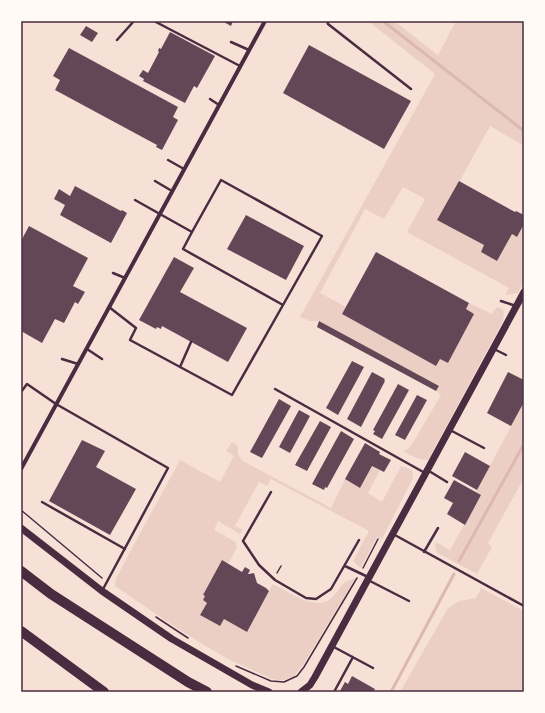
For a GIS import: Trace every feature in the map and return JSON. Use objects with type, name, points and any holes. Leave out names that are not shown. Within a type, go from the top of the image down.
[{"type":"highway","points":[[21,571],[51,594],[188,682],[207,692]]},
{"type":"highway","points":[[21,631],[104,692]]},
{"type":"street","points":[[21,469],[265,21]]},
{"type":"street","points":[[301,692],[310,685],[524,292]]},
{"type":"street","points":[[21,528],[102,591],[172,639],[269,692]]},
{"type":"lane","points":[[117,40],[134,21]]},
{"type":"lane","points":[[154,21],[240,66]]},
{"type":"lane","points":[[328,21],[328,24],[411,89]]},
{"type":"lane","points":[[231,42],[249,50]]},
{"type":"lane","points":[[210,99],[219,105]]},
{"type":"lane","points":[[168,160],[184,169]]},
{"type":"lane","points":[[109,307],[136,328],[130,340],[232,395],[283,305],[322,236],[221,180],[183,249],[283,305]]},
{"type":"lane","points":[[155,181],[172,191]]},
{"type":"lane","points":[[135,200],[192,232]]},
{"type":"lane","points":[[112,273],[125,278]]},
{"type":"lane","points":[[501,302],[516,306]]},
{"type":"lane","points":[[180,367],[191,342]]},
{"type":"lane","points":[[493,348],[506,355]]},
{"type":"lane","points":[[86,349],[102,359]]},
{"type":"lane","points":[[62,359],[78,364]]},
{"type":"lane","points":[[21,392],[26,384],[56,404],[168,468],[102,591]]},
{"type":"lane","points":[[275,388],[447,482]]},
{"type":"lane","points":[[449,429],[484,448]]},
{"type":"lane","points":[[271,492],[243,541],[259,565],[275,580],[306,598],[316,599],[332,589],[359,540]]},
{"type":"lane","points":[[42,502],[125,549]]},
{"type":"lane","points":[[424,552],[438,528]]},
{"type":"lane","points":[[392,534],[524,606]]},
{"type":"lane","points":[[345,566],[409,601]]},
{"type":"lane","points":[[331,646],[373,668]]},
{"type":"lane","points":[[334,692],[353,657]]},
{"type":"path","points":[[21,510],[96,573]]},
{"type":"path","points":[[364,565],[378,539]]},
{"type":"path","points":[[277,573],[280,566]]},
{"type":"path","points":[[233,664],[271,681],[284,682],[297,676],[304,667],[355,581]]},
{"type":"path","points":[[150,613],[190,639]]},
{"type":"shaded area","points":[[368,21],[394,21],[438,55],[456,21],[524,21],[524,146],[490,126],[438,220],[484,245],[481,252],[497,261],[512,234],[517,237],[524,224],[524,282],[518,293],[505,295],[509,288],[407,232],[425,199],[403,187],[384,219],[365,209],[320,293],[346,307],[342,314],[436,366],[440,359],[448,363],[474,314],[466,309],[469,303],[492,314],[496,308],[499,307],[504,311],[503,321],[428,460],[419,459],[402,451],[408,449],[412,444],[441,395],[436,391],[439,387],[320,321],[310,321],[300,317],[435,74]]},
{"type":"shaded area","points":[[524,402],[524,478],[488,543],[492,547],[477,574],[437,553],[435,545],[436,542],[450,550],[481,495],[476,492]]},
{"type":"shaded area","points":[[232,442],[238,446],[238,455],[243,461],[331,508],[345,479],[360,488],[372,466],[380,470],[368,493],[382,502],[401,466],[412,470],[413,478],[382,539],[377,537],[361,567],[353,561],[369,531],[271,479],[267,486],[259,482],[235,526],[243,530],[240,534],[218,521],[214,530],[236,542],[237,547],[228,564],[222,561],[203,595],[205,596],[203,600],[207,603],[200,615],[219,626],[224,619],[247,632],[273,584],[297,597],[314,603],[322,603],[329,600],[345,582],[355,579],[303,665],[293,677],[284,680],[270,678],[228,659],[169,623],[115,586],[116,578],[180,460],[220,482],[234,456],[226,451]]},
{"type":"shaded area","points":[[481,588],[524,611],[524,692],[400,692],[448,608],[459,601],[476,598]]},
{"type":"building","points":[[222,21],[233,21],[231,26]]},
{"type":"building","points":[[86,26],[98,33],[92,42],[80,35]]},
{"type":"building","points":[[170,32],[215,56],[197,88],[194,86],[185,103],[143,81],[144,79],[139,76],[143,70],[148,73],[159,52],[159,48],[161,49]]},
{"type":"building","points":[[309,45],[411,101],[384,149],[283,93]]},
{"type":"building","points":[[69,48],[178,107],[173,117],[178,120],[162,150],[156,147],[157,145],[55,90],[60,80],[53,76]]},
{"type":"building","points":[[459,181],[515,212],[516,211],[524,215],[524,224],[517,237],[512,234],[497,261],[481,252],[484,245],[437,220]]},
{"type":"building","points":[[75,186],[127,213],[111,243],[60,215],[65,205],[54,199],[59,189],[70,196]]},
{"type":"building","points":[[246,215],[304,246],[286,280],[227,249]]},
{"type":"building","points":[[29,226],[88,258],[73,286],[85,292],[78,304],[75,302],[64,323],[55,319],[42,343],[21,331],[21,241]]},
{"type":"building","points":[[376,252],[469,303],[466,309],[474,314],[448,363],[440,359],[436,366],[342,314]]},
{"type":"building","points":[[174,257],[194,268],[180,292],[247,328],[228,362],[162,326],[161,329],[157,327],[156,329],[139,320]]},
{"type":"building","points":[[319,321],[439,386],[436,391],[317,327]]},
{"type":"building","points":[[352,361],[364,367],[338,415],[326,408]]},
{"type":"building","points":[[372,372],[385,379],[385,381],[361,427],[347,419]]},
{"type":"building","points":[[508,372],[524,380],[524,402],[511,426],[487,413]]},
{"type":"building","points":[[398,384],[409,390],[382,439],[373,434],[375,431],[373,430]]},
{"type":"building","points":[[417,395],[427,400],[405,440],[395,435]]},
{"type":"building","points":[[279,399],[291,406],[262,458],[250,452]]},
{"type":"building","points":[[299,410],[310,416],[290,453],[279,447]]},
{"type":"building","points":[[320,421],[331,427],[307,471],[295,465]]},
{"type":"building","points":[[341,431],[354,439],[327,488],[325,487],[324,490],[312,484]]},
{"type":"building","points":[[82,440],[105,451],[96,467],[136,489],[110,535],[49,501]]},
{"type":"building","points":[[365,443],[380,452],[379,454],[391,460],[384,472],[372,466],[360,488],[345,479]]},
{"type":"building","points":[[465,452],[490,466],[477,490],[452,476]]},
{"type":"building","points":[[454,480],[481,495],[465,525],[447,514],[453,503],[444,498]]},
{"type":"building","points":[[222,560],[242,572],[245,567],[250,570],[248,574],[254,573],[257,583],[269,591],[247,632],[224,619],[220,626],[200,615],[207,603],[203,600],[205,596],[203,595]]},
{"type":"building","points":[[352,676],[375,689],[373,692],[341,692],[340,691],[345,682],[348,684]]},
{"type":"waterway","points":[[383,21],[524,131]]},
{"type":"waterway","points":[[459,561],[524,444]]},
{"type":"waterway","points":[[391,692],[454,574]]}]
